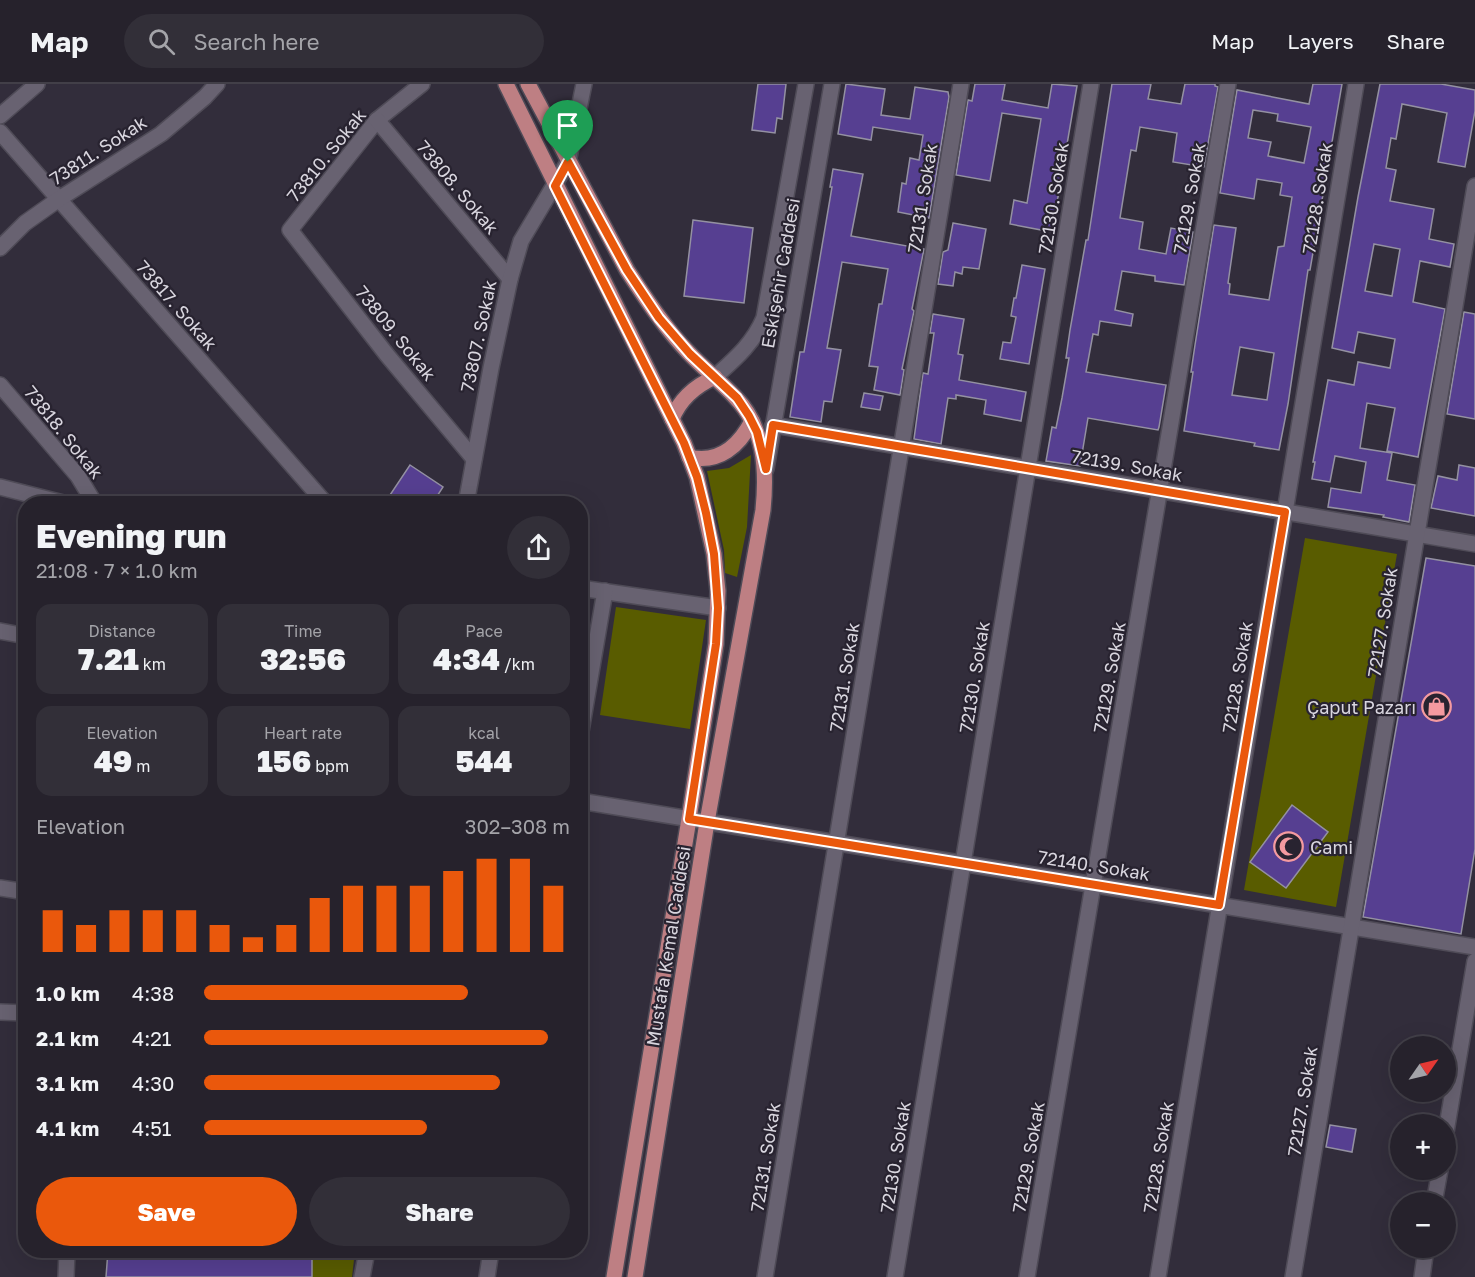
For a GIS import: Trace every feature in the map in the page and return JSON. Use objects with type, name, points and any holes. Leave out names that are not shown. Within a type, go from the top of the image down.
[{"type":"main road","name":"Mustafa Kemal Caddesi","points":[[506,84],[689,457],[697,477],[715,563],[718,608],[716,644],[614,1277]]},
{"type":"main road","name":"Mustafa Kemal Caddesi","points":[[528,84],[627,270],[645,299],[673,335],[737,398],[757,432],[766,469],[763,510],[707,822],[635,1277]]},
{"type":"main road","points":[[672,419],[680,403],[688,394],[715,377]]},
{"type":"main road","points":[[689,457],[699,459],[725,453],[742,439],[752,421]]},
{"type":"street","points":[[0,116],[37,84]]},
{"type":"street","name":"73811. Sokak","points":[[0,248],[25,223],[161,134],[217,84]]},
{"type":"street","name":"73810. Sokak","points":[[290,230],[377,120],[422,84]]},
{"type":"street","name":"73807. Sokak","points":[[467,496],[510,279],[521,241],[568,162],[584,84]]},
{"type":"street","name":"Eskişehir Caddesi","points":[[715,377],[748,347],[758,333],[764,318],[806,84]]},
{"type":"street","name":"Eskişehir Caddesi","points":[[766,469],[832,84]]},
{"type":"street","name":"72131. Sokak","points":[[765,1277],[961,84]]},
{"type":"street","name":"72130. Sokak","points":[[895,1277],[1091,84]]},
{"type":"street","name":"72129. Sokak","points":[[1028,1277],[1228,84]]},
{"type":"street","name":"72128. Sokak","points":[[1158,1277],[1356,84]]},
{"type":"street","name":"73808. Sokak","points":[[377,120],[510,279]]},
{"type":"street","name":"73817. Sokak","points":[[0,132],[319,496]]},
{"type":"street","name":"72127. Sokak","points":[[1293,1277],[1475,186]]},
{"type":"street","name":"73809. Sokak","points":[[290,230],[387,355],[474,459]]},
{"type":"street","name":"73818. Sokak","points":[[0,385],[78,476],[90,496]]},
{"type":"street","name":"72139. Sokak","points":[[773,425],[1475,544]]},
{"type":"street","points":[[0,487],[35,496]]},
{"type":"street","points":[[588,589],[718,608]]},
{"type":"street","points":[[588,690],[605,591]]},
{"type":"street","points":[[0,632],[18,635]]},
{"type":"street","name":"72140. Sokak","points":[[588,802],[1475,947]]},
{"type":"street","points":[[0,888],[18,891]]},
{"type":"street","points":[[1449,1114],[1475,961]]},
{"type":"street","points":[[0,1012],[18,1013]]},
{"type":"street","points":[[66,1277],[67,1258]]},
{"type":"street","points":[[362,1277],[366,1258]]},
{"type":"street","points":[[487,1277],[490,1258]]},
{"type":"street","points":[[1422,1277],[1425,1258]]},
{"type":"shaded area","points":[[751,455],[747,527],[737,577],[725,573],[724,550],[707,471],[729,468]]},
{"type":"shaded area","points":[[1305,538],[1397,554],[1336,907],[1244,890]]},
{"type":"shaded area","points":[[616,607],[706,620],[690,729],[600,715]]},
{"type":"shaded area","points":[[206,1258],[354,1258],[352,1277],[205,1277]]},
{"type":"building","points":[[758,84],[786,84],[782,119],[777,118],[775,133],[752,130]]},
{"type":"building","points":[[846,84],[885,89],[881,115],[910,119],[915,87],[948,92],[929,218],[898,212],[902,183],[906,184],[910,158],[919,160],[923,135],[873,127],[871,140],[838,134]]},
{"type":"building","points":[[975,84],[1005,84],[1002,100],[1048,108],[1052,84],[1077,86],[1052,232],[1010,224],[1014,200],[1027,203],[1041,119],[1002,113],[990,181],[956,175],[968,100],[972,101]]},
{"type":"building","points":[[1112,84],[1151,84],[1148,99],[1181,104],[1185,84],[1215,84],[1218,87],[1204,167],[1173,162],[1177,133],[1140,127],[1136,151],[1131,150],[1120,218],[1143,222],[1139,249],[1166,254],[1171,228],[1193,232],[1184,285],[1155,281],[1155,276],[1122,271],[1115,310],[1133,314],[1131,326],[1100,321],[1098,335],[1093,334],[1086,372],[1166,385],[1158,430],[1088,418],[1080,466],[1046,461],[1052,427],[1056,428],[1062,398],[1069,358],[1066,358],[1070,330],[1086,240],[1088,240]]},
{"type":"building","points":[[1313,84],[1342,84],[1310,270],[1308,270],[1279,450],[1254,446],[1255,443],[1184,431],[1214,225],[1236,228],[1228,283],[1230,284],[1229,294],[1269,300],[1278,247],[1284,246],[1292,197],[1280,195],[1282,183],[1257,179],[1254,199],[1220,193],[1237,90],[1309,104]],"holes":[[[1253,110],[1278,114],[1277,121],[1311,127],[1304,163],[1268,156],[1271,142],[1248,138]],[[1240,347],[1274,353],[1267,400],[1232,395]]]},
{"type":"building","points":[[1380,84],[1441,84],[1475,90],[1475,111],[1465,167],[1438,162],[1447,113],[1402,104],[1396,139],[1391,138],[1386,168],[1396,170],[1390,201],[1434,209],[1429,239],[1454,244],[1450,267],[1420,261],[1413,302],[1445,309],[1418,457],[1387,451],[1395,408],[1367,403],[1360,448],[1392,453],[1387,480],[1415,485],[1409,522],[1383,517],[1384,515],[1328,507],[1331,488],[1361,493],[1366,462],[1335,456],[1330,482],[1312,479],[1328,380],[1354,385],[1358,362],[1390,368],[1395,339],[1358,332],[1354,353],[1332,348]],"holes":[[[1374,244],[1400,249],[1392,296],[1365,291]]]},
{"type":"building","points":[[833,169],[863,174],[851,236],[924,249],[902,369],[904,370],[900,395],[874,390],[878,367],[869,366],[879,304],[882,304],[888,269],[842,262],[827,348],[841,350],[832,402],[824,401],[821,422],[790,417],[800,352],[804,352],[832,187],[830,187]]},
{"type":"building","points":[[693,220],[753,228],[744,303],[684,296]]},
{"type":"building","points":[[953,223],[986,229],[979,269],[963,267],[962,274],[955,272],[953,286],[938,284],[943,252],[948,250]]},
{"type":"building","points":[[1022,265],[1045,269],[1029,364],[1000,359],[1003,342],[1011,343],[1016,317],[1011,316]]},
{"type":"building","points":[[1464,312],[1475,314],[1475,419],[1447,414]]},
{"type":"building","points":[[933,314],[964,319],[958,354],[963,355],[959,380],[1026,392],[1021,421],[984,414],[986,400],[956,395],[956,399],[948,398],[941,444],[914,439],[923,373],[928,374],[934,333],[930,333]]},
{"type":"building","points":[[864,393],[883,396],[880,410],[861,407]]},
{"type":"building","points":[[410,465],[443,487],[437,496],[389,496]]},
{"type":"building","points":[[1459,465],[1475,468],[1475,516],[1431,508],[1438,476],[1457,480]]},
{"type":"building","name":"Çaput Pazarı","points":[[1426,558],[1475,566],[1475,849],[1461,934],[1363,917]]},
{"type":"building","name":"Cami","points":[[1292,805],[1328,832],[1286,888],[1250,862]]},
{"type":"building","points":[[1330,1125],[1356,1129],[1352,1152],[1326,1147]]},
{"type":"building","points":[[107,1258],[312,1258],[312,1277],[106,1277]]},
{"type":"place","name":"Çaput Pazarı","points":[[1437,707]]},
{"type":"place","name":"Cami","points":[[1289,847]]},
{"type":"route","points":[[568,162],[627,270],[659,318],[690,354],[737,398],[749,416],[757,432],[766,469],[773,425],[1285,512],[1219,905],[689,819],[716,644],[718,591],[714,554],[697,477],[684,443],[555,186],[568,162]]}]
